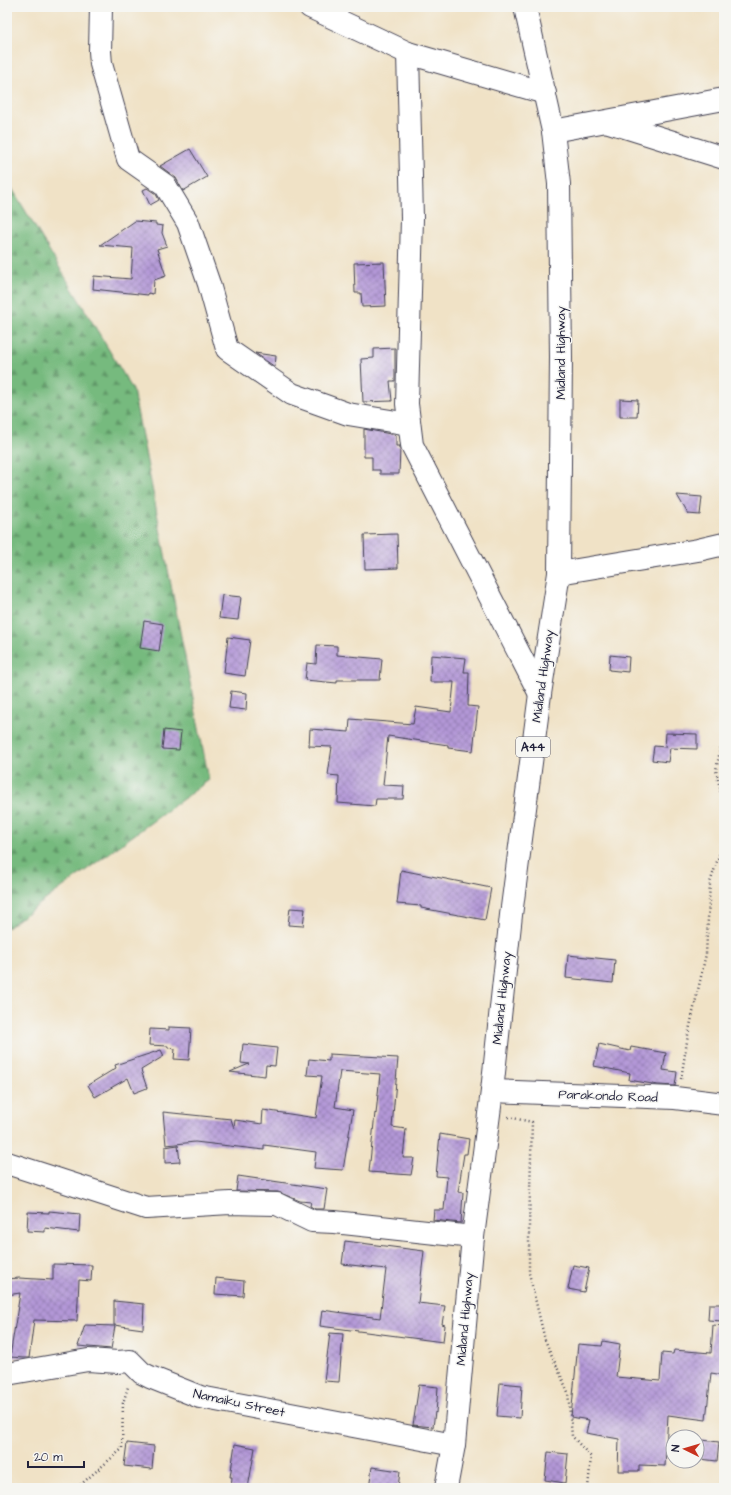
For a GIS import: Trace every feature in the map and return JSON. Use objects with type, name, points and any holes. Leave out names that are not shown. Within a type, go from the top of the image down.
[{"type":"street","points":[[101,7],[101,64],[128,159],[165,186],[188,223],[209,284],[227,349],[292,394],[348,414],[409,424]]},
{"type":"street","points":[[310,7],[408,53],[544,93]]},
{"type":"street","name":"Midland Highway","points":[[446,1488],[454,1445],[473,1237],[492,1091],[511,915],[540,694],[559,573],[561,334],[559,184],[553,131],[525,7]]},
{"type":"street","points":[[408,53],[412,218],[407,404],[412,445],[540,694]]},
{"type":"street","points":[[553,131],[724,99]]},
{"type":"street","points":[[606,121],[724,158]]},
{"type":"street","points":[[559,573],[698,550],[724,544]]},
{"type":"street","name":"Parakondo Road","points":[[492,1091],[675,1098],[724,1104]]},
{"type":"street","points":[[7,1163],[146,1208],[230,1203],[277,1204],[312,1221],[473,1237]]},
{"type":"street","name":"Namaiku Street","points":[[7,1374],[88,1360],[118,1362],[130,1361],[150,1377],[200,1397],[454,1445]]},
{"type":"path","points":[[724,732],[716,770],[724,815]]},
{"type":"path","points":[[675,1098],[682,1074],[688,1035],[706,954],[710,882],[724,840]]},
{"type":"path","points":[[489,1113],[532,1122],[529,1226],[530,1273],[545,1340],[568,1392],[572,1436],[591,1457],[588,1488]]},
{"type":"path","points":[[78,1488],[78,1486],[122,1449],[123,1403],[129,1383],[142,1372]]},
{"type":"green space","points":[[7,180],[133,390],[209,780],[7,928]]},
{"type":"building","points":[[190,149],[207,177],[183,191],[176,178],[160,166]]},
{"type":"building","points":[[147,188],[156,194],[159,200],[150,205],[143,190]]},
{"type":"building","points":[[135,221],[156,223],[156,225],[163,226],[162,233],[167,246],[157,249],[166,276],[154,280],[153,294],[148,293],[148,295],[93,289],[94,276],[131,279],[133,248],[100,245]]},
{"type":"building","points":[[384,262],[386,306],[362,307],[361,293],[355,293],[354,263]]},
{"type":"building","points":[[395,348],[395,381],[390,381],[392,401],[363,402],[361,359],[374,358],[374,349]]},
{"type":"building","points":[[255,353],[276,356],[275,367]]},
{"type":"building","points":[[620,399],[638,400],[637,417],[620,417]]},
{"type":"building","points":[[364,429],[396,435],[396,446],[400,446],[399,474],[380,474],[380,470],[372,470],[372,457],[364,457]]},
{"type":"building","points":[[677,495],[702,497],[700,515],[688,514]]},
{"type":"building","points":[[397,534],[398,568],[365,569],[364,535]]},
{"type":"building","points":[[222,595],[241,597],[238,620],[219,618]]},
{"type":"building","points":[[144,621],[163,624],[159,651],[140,648]]},
{"type":"building","points":[[228,637],[250,640],[245,676],[224,673]]},
{"type":"building","points":[[317,645],[337,646],[337,655],[382,659],[380,680],[337,680],[337,683],[305,680],[307,663],[316,664]]},
{"type":"building","points":[[431,655],[466,658],[464,672],[469,672],[468,706],[478,707],[473,751],[448,748],[448,745],[388,736],[383,785],[404,786],[403,799],[376,799],[375,806],[338,803],[339,776],[328,775],[332,747],[309,746],[310,729],[349,732],[350,719],[413,724],[416,707],[451,712],[454,682],[430,682]]},
{"type":"building","points":[[610,655],[629,657],[628,672],[609,670]]},
{"type":"building","points":[[231,691],[247,693],[246,710],[229,708]]},
{"type":"building","points":[[164,730],[181,732],[179,750],[162,749]]},
{"type":"building","points":[[666,733],[697,734],[697,749],[670,748],[668,762],[652,760],[654,746],[665,747]]},
{"type":"building","points":[[401,870],[491,888],[485,920],[421,908],[421,906],[397,904]]},
{"type":"building","points":[[290,908],[305,909],[303,926],[288,925]]},
{"type":"building","points":[[568,955],[615,960],[613,983],[566,978]]},
{"type":"building","points":[[169,1027],[191,1028],[189,1060],[174,1059],[175,1049],[168,1048],[168,1046],[149,1045],[150,1029],[169,1030]]},
{"type":"building","points":[[243,1044],[277,1048],[275,1066],[266,1065],[265,1076],[230,1072],[249,1064],[241,1063]]},
{"type":"building","points":[[599,1044],[630,1051],[631,1047],[666,1053],[663,1070],[677,1072],[675,1086],[658,1085],[629,1080],[630,1073],[594,1066]]},
{"type":"building","points":[[161,1050],[164,1056],[141,1070],[147,1088],[134,1093],[128,1078],[95,1097],[88,1085],[116,1068],[115,1065]]},
{"type":"building","points":[[329,1054],[398,1058],[392,1127],[406,1129],[403,1158],[414,1158],[411,1175],[369,1172],[380,1074],[340,1071],[335,1107],[353,1110],[343,1170],[314,1168],[316,1152],[264,1145],[264,1150],[195,1142],[166,1145],[163,1112],[231,1119],[234,1128],[235,1120],[262,1124],[263,1110],[316,1118],[322,1076],[307,1075],[309,1059],[329,1061]]},
{"type":"building","points":[[440,1134],[469,1139],[467,1154],[464,1154],[458,1192],[463,1193],[461,1223],[433,1220],[434,1210],[444,1210],[447,1177],[436,1176]]},
{"type":"building","points":[[178,1145],[180,1162],[165,1163],[165,1147]]},
{"type":"building","points":[[238,1176],[327,1189],[324,1209],[315,1209],[310,1206],[311,1202],[300,1201],[278,1192],[236,1191]]},
{"type":"building","points":[[49,1211],[80,1214],[79,1232],[45,1228],[45,1232],[27,1231],[28,1212],[49,1213]]},
{"type":"building","points":[[345,1241],[424,1251],[418,1303],[445,1306],[442,1324],[445,1325],[443,1342],[320,1326],[322,1310],[380,1318],[386,1269],[342,1264]]},
{"type":"building","points":[[53,1264],[92,1265],[91,1281],[79,1280],[77,1321],[34,1320],[29,1358],[10,1357],[20,1293],[7,1295],[7,1279],[19,1278],[53,1280]]},
{"type":"building","points":[[573,1265],[589,1268],[584,1292],[568,1289]]},
{"type":"building","points":[[216,1278],[244,1281],[243,1296],[215,1294]]},
{"type":"building","points":[[114,1301],[144,1304],[143,1329],[114,1325]]},
{"type":"building","points":[[709,1304],[723,1304],[722,1321],[708,1320]]},
{"type":"building","points":[[85,1325],[115,1326],[111,1349],[78,1346]]},
{"type":"building","points":[[713,1325],[724,1326],[724,1375],[711,1373],[706,1420],[668,1415],[667,1429],[665,1429],[665,1466],[639,1465],[639,1471],[618,1471],[619,1439],[586,1433],[589,1420],[571,1417],[578,1344],[602,1346],[603,1341],[620,1344],[616,1377],[660,1381],[662,1353],[673,1354],[674,1350],[711,1353]]},
{"type":"building","points":[[330,1333],[343,1334],[339,1382],[324,1381]]},
{"type":"building","points":[[500,1383],[522,1385],[520,1418],[497,1416]]},
{"type":"building","points":[[419,1385],[438,1387],[436,1413],[435,1412],[433,1427],[413,1425]]},
{"type":"building","points":[[705,1440],[719,1442],[717,1461],[705,1460]]},
{"type":"building","points":[[127,1443],[154,1446],[152,1469],[124,1466]]},
{"type":"building","points":[[235,1444],[255,1448],[248,1488],[231,1488],[232,1477],[230,1477]]},
{"type":"building","points":[[548,1452],[568,1454],[565,1483],[545,1480]]},
{"type":"building","points":[[372,1467],[400,1471],[398,1488],[369,1488]]}]
